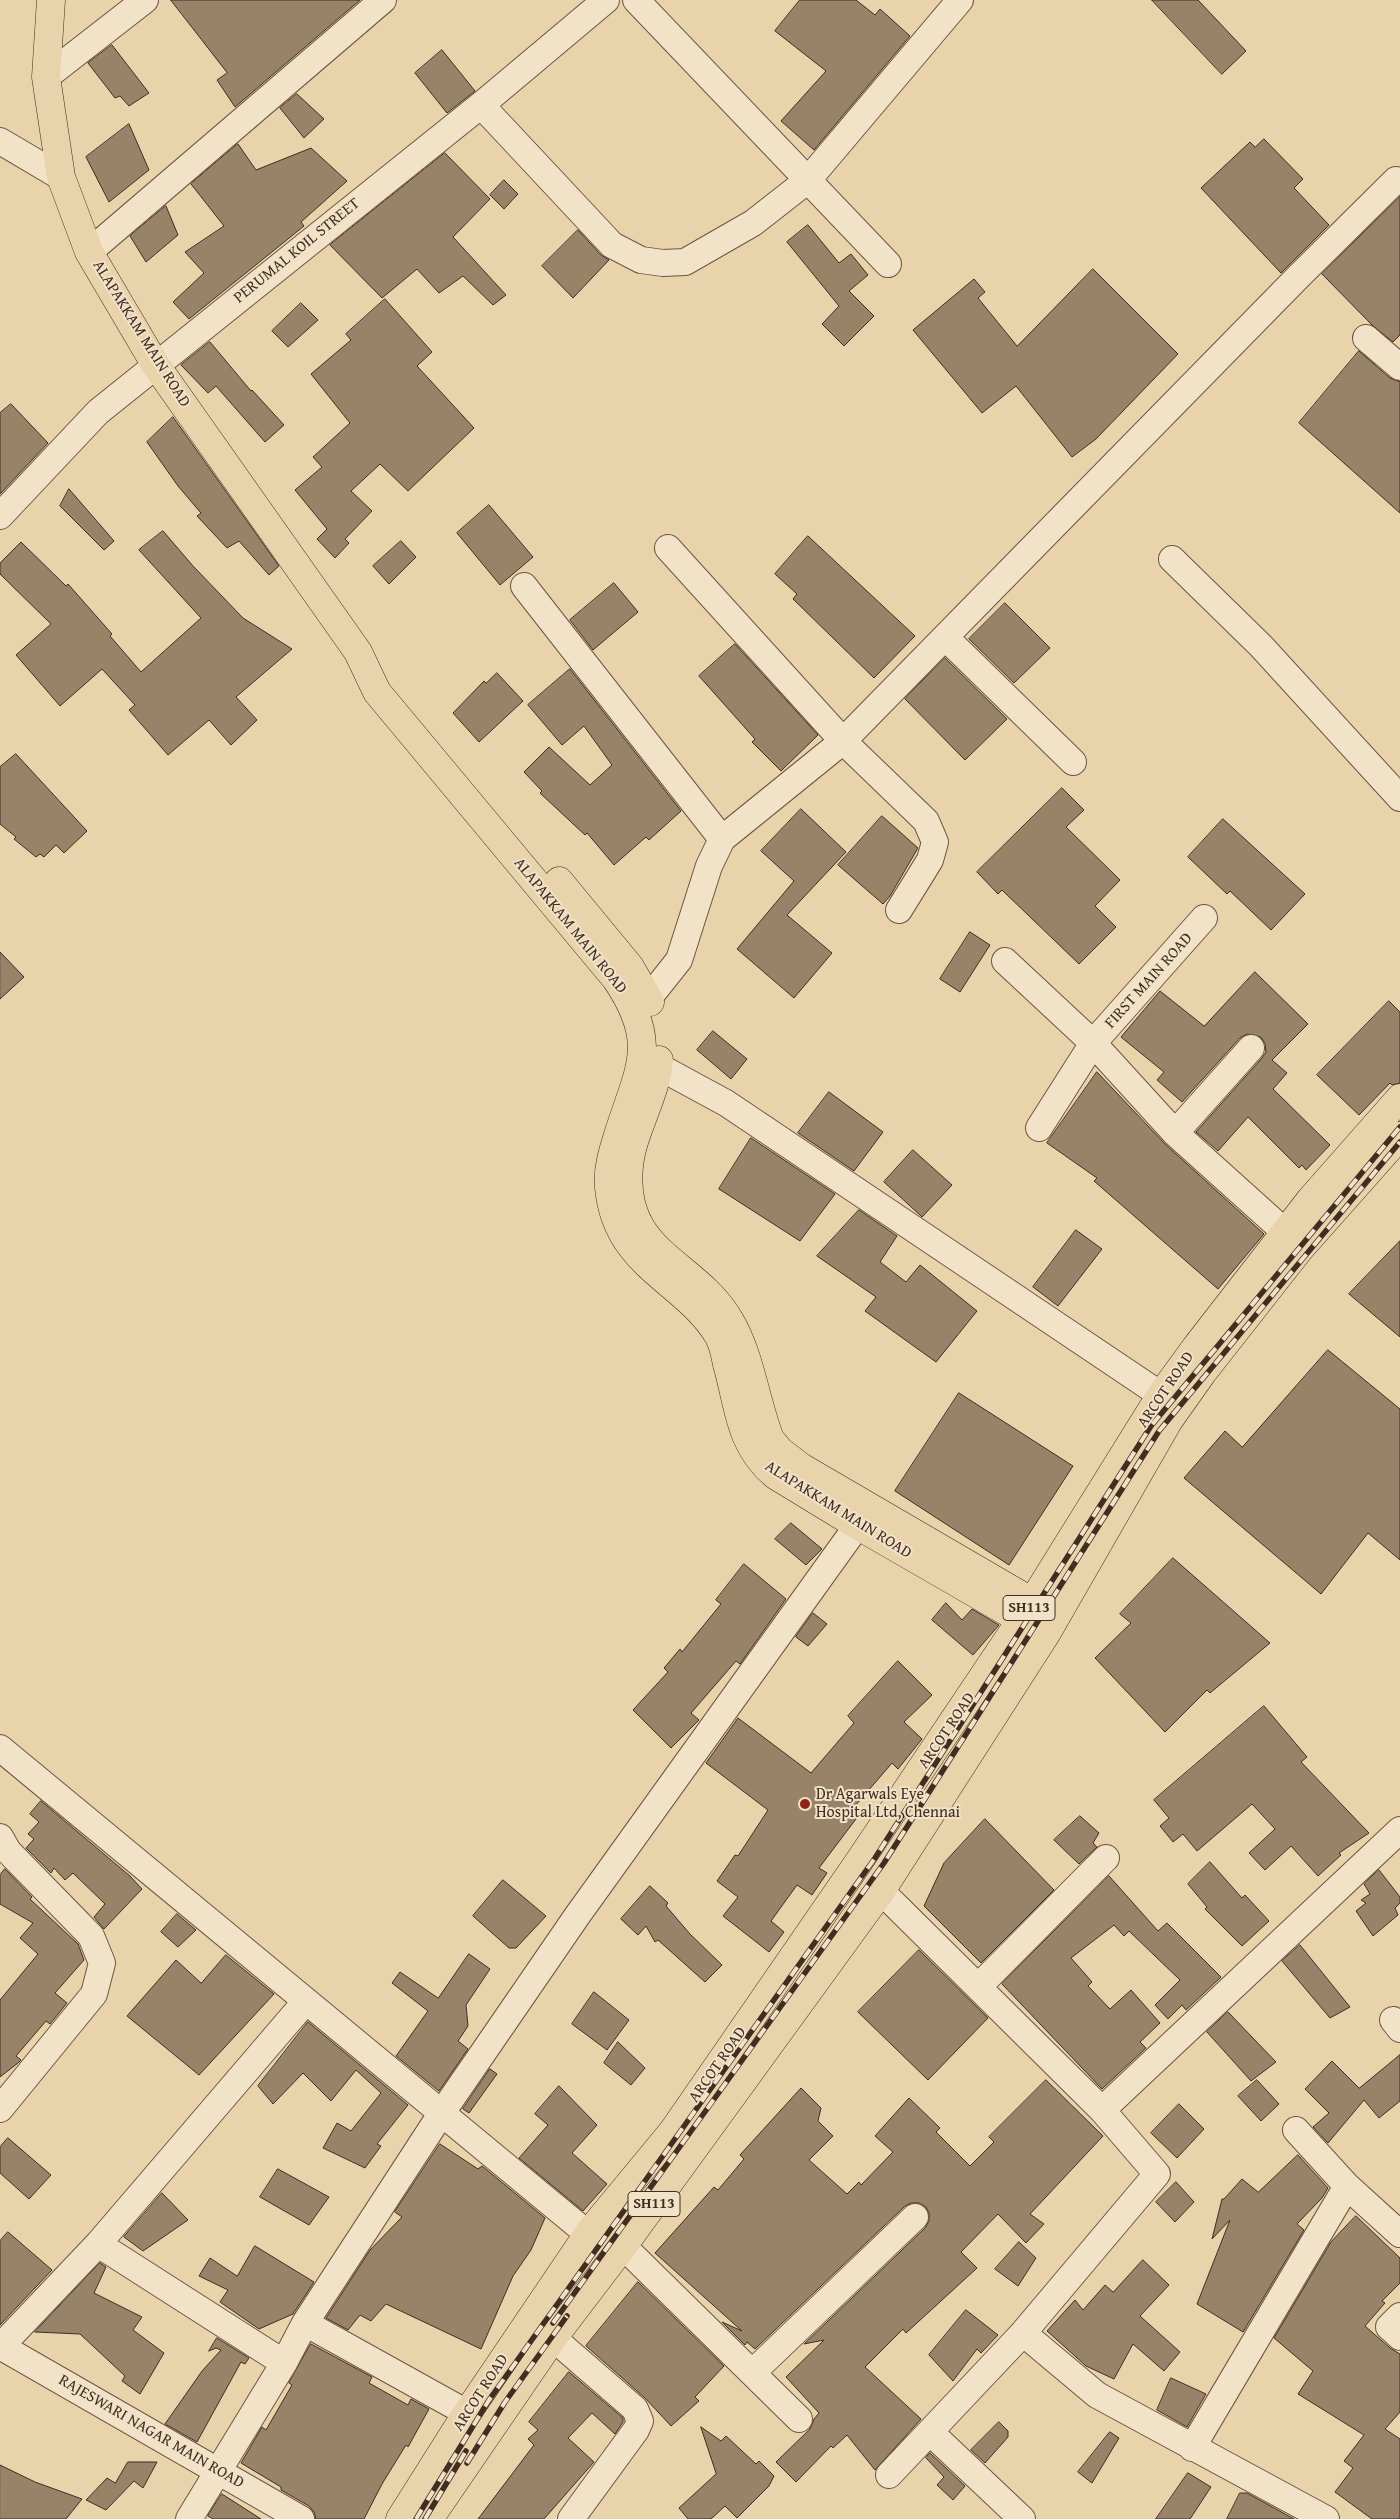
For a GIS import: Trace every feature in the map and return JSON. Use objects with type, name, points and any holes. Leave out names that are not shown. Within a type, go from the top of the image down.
[{"type":"main road","name":"ALAPAKKAM MAIN ROAD","points":[[51,0],[46,77],[60,177],[89,252],[156,364],[358,652],[377,692],[616,979],[641,1004],[642,1036],[651,1062],[615,1144],[608,1184],[610,1200],[625,1237],[636,1254],[658,1276],[710,1321],[720,1338],[745,1436],[756,1457],[776,1475],[864,1516],[1051,1625]]},
{"type":"main road","name":"ARCOT ROAD","points":[[400,2519],[468,2412],[588,2234],[673,2131],[853,1870],[1027,1611],[1161,1395],[1311,1199],[1400,1098]]},
{"type":"main road","name":"ARCOT ROAD","points":[[429,2519],[553,2338],[623,2246],[881,1891],[1051,1625],[1169,1420],[1203,1372],[1298,1251],[1397,1144]]},
{"type":"street","points":[[46,77],[145,0]]},
{"type":"street","points":[[89,252],[383,0]]},
{"type":"street","name":"PERUMAL KOIL STREET","points":[[0,516],[98,412],[481,105],[606,0]]},
{"type":"street","points":[[636,0],[888,264]]},
{"type":"street","points":[[481,105],[612,245],[641,260],[663,263],[685,262],[752,223],[808,180],[960,0]]},
{"type":"street","points":[[0,141],[60,177]]},
{"type":"street","points":[[641,1004],[679,960],[709,866],[722,839],[843,741],[1298,277],[1396,180]]},
{"type":"street","points":[[1366,338],[1400,367]]},
{"type":"street","points":[[668,548],[843,741],[926,821],[934,842],[930,860],[898,910]]},
{"type":"street","points":[[1172,558],[1260,646],[1400,798]]},
{"type":"street","points":[[524,586],[722,839]]},
{"type":"street","points":[[946,638],[1073,762]]},
{"type":"street","name":"FIRST MAIN ROAD","points":[[1039,1128],[1093,1043],[1204,918]]},
{"type":"street","points":[[1005,961],[1093,1043]]},
{"type":"street","name":"FIRST MAIN ROAD","points":[[1093,1043],[1175,1133],[1286,1232]]},
{"type":"street","points":[[1175,1133],[1251,1048]]},
{"type":"street","points":[[651,1062],[726,1103],[1161,1395]]},
{"type":"street","points":[[190,2519],[284,2363],[305,2323],[441,2114],[576,1916],[864,1516]]},
{"type":"street","points":[[0,1748],[588,2234]]},
{"type":"street","points":[[1102,2110],[1400,1830]]},
{"type":"street","points":[[0,2109],[94,1994],[102,1963],[91,1936],[3,1851]]},
{"type":"street","points":[[978,1987],[1106,1858]]},
{"type":"street","points":[[881,1891],[1102,2110],[1157,2174],[1023,2333],[889,2475]]},
{"type":"street","points":[[0,2346],[98,2244],[306,2001]]},
{"type":"street","points":[[1296,2130],[1347,2186],[1400,2234]]},
{"type":"street","points":[[1192,2448],[1347,2186]]},
{"type":"street","points":[[753,2372],[915,2217]]},
{"type":"street","points":[[98,2244],[284,2363]]},
{"type":"street","points":[[623,2246],[799,2419]]},
{"type":"street","points":[[1400,2316],[1389,2327],[1400,2337]]},
{"type":"street","points":[[305,2323],[468,2412]]},
{"type":"street","points":[[1023,2333],[1097,2395],[1315,2517]]},
{"type":"street","points":[[553,2338],[635,2409],[640,2421],[636,2430],[571,2519]]},
{"type":"street","name":"RAJESWARI NAGAR MAIN ROAD","points":[[0,2346],[301,2519]]},
{"type":"street","points":[[930,2432],[1022,2519]]},
{"type":"building","points":[[171,0],[360,0],[235,107],[217,80],[227,73]]},
{"type":"building","points":[[800,0],[856,0],[875,15],[880,9],[910,36],[814,150],[781,121],[826,71],[775,31]]},
{"type":"building","points":[[1152,0],[1198,0],[1246,51],[1222,74]]},
{"type":"building","points":[[112,45],[149,93],[129,106],[120,96],[115,98],[88,63]]},
{"type":"building","points":[[442,50],[475,91],[447,113],[415,73]]},
{"type":"building","points":[[297,94],[324,119],[304,138],[280,108]]},
{"type":"building","points":[[129,124],[149,170],[109,202],[86,157]]},
{"type":"building","points":[[1264,139],[1303,179],[1294,188],[1329,225],[1281,273],[1201,188],[1250,142],[1255,147]]},
{"type":"building","points":[[238,144],[256,170],[311,148],[347,181],[301,222],[304,226],[189,319],[173,302],[204,273],[185,252],[224,226],[191,184]]},
{"type":"building","points":[[445,153],[490,199],[453,237],[506,295],[493,305],[463,276],[439,293],[417,269],[382,298],[330,245]]},
{"type":"building","points":[[504,180],[518,194],[504,209],[490,195]]},
{"type":"building","points":[[1400,197],[1400,335],[1393,342],[1372,325],[1322,274]]},
{"type":"building","points":[[166,206],[178,235],[146,262],[130,236]]},
{"type":"building","points":[[808,225],[839,263],[851,254],[868,275],[849,291],[874,316],[844,346],[822,324],[839,306],[787,242]]},
{"type":"building","points":[[578,230],[601,255],[609,260],[573,298],[542,266]]},
{"type":"building","points":[[1093,269],[1178,354],[1096,439],[1072,457],[1016,386],[982,413],[913,330],[974,279],[985,292],[978,298],[1017,346]]},
{"type":"building","points":[[385,299],[432,352],[417,366],[474,428],[408,491],[380,464],[351,491],[372,511],[345,539],[349,543],[335,558],[317,539],[327,529],[295,490],[322,467],[313,457],[350,423],[311,374],[351,340],[346,334]]},
{"type":"building","points":[[301,303],[318,320],[288,347],[272,331]]},
{"type":"building","points":[[210,342],[251,391],[284,425],[265,442],[216,386],[208,393],[181,365]]},
{"type":"building","points":[[1359,351],[1390,378],[1400,382],[1400,513],[1299,423]]},
{"type":"building","points":[[11,404],[48,443],[0,494],[0,413]]},
{"type":"building","points":[[173,417],[279,566],[269,575],[239,541],[227,548],[197,516],[201,513],[178,486],[147,442]]},
{"type":"building","points":[[69,489],[114,541],[104,550],[60,506]]},
{"type":"building","points":[[489,505],[533,557],[500,585],[457,533]]},
{"type":"building","points":[[163,531],[193,566],[243,618],[292,649],[236,697],[257,720],[231,745],[209,720],[168,755],[129,710],[135,705],[102,669],[60,706],[16,655],[51,624],[0,574],[0,563],[21,542],[66,586],[68,584],[112,634],[110,636],[141,672],[201,618],[139,550]]},
{"type":"building","points":[[808,536],[915,636],[874,678],[793,599],[797,594],[775,574]]},
{"type":"building","points":[[401,541],[416,557],[389,584],[373,566]]},
{"type":"building","points":[[614,583],[638,612],[593,650],[570,620]]},
{"type":"building","points":[[1005,603],[1050,648],[1014,683],[969,639]]},
{"type":"building","points":[[735,644],[818,735],[781,771],[752,742],[755,739],[699,676]]},
{"type":"building","points":[[945,658],[1007,719],[965,760],[905,699]]},
{"type":"building","points":[[570,669],[681,811],[649,840],[646,837],[614,865],[587,833],[585,835],[540,793],[542,791],[524,772],[549,747],[590,785],[612,765],[584,726],[562,745],[528,705]]},
{"type":"building","points":[[497,673],[523,701],[479,742],[453,713],[484,681],[486,683]]},
{"type":"building","points":[[16,754],[87,831],[64,853],[56,845],[44,857],[40,854],[36,857],[14,839],[16,837],[0,824],[0,767]]},
{"type":"building","points":[[1062,788],[1084,810],[1066,827],[1120,880],[1095,906],[1116,927],[1079,964],[1002,890],[998,894],[977,872]]},
{"type":"building","points":[[801,809],[846,852],[787,915],[832,953],[794,998],[737,949],[794,881],[761,851]]},
{"type":"building","points":[[882,816],[918,848],[890,896],[883,904],[838,865]]},
{"type":"building","points":[[1223,819],[1305,894],[1271,930],[1230,891],[1227,894],[1188,857]]},
{"type":"building","points":[[970,932],[990,945],[960,992],[940,979]]},
{"type":"building","points":[[0,952],[24,977],[0,999]]},
{"type":"building","points":[[1255,972],[1308,1024],[1272,1060],[1287,1073],[1273,1089],[1330,1145],[1306,1170],[1302,1165],[1299,1168],[1248,1117],[1218,1151],[1196,1132],[1262,1058],[1266,1052],[1265,1044],[1261,1037],[1247,1034],[1240,1038],[1182,1102],[1157,1080],[1164,1072],[1121,1037],[1160,991],[1204,1026]]},
{"type":"building","points":[[1389,1001],[1400,1012],[1400,1083],[1392,1085],[1390,1083],[1359,1115],[1317,1075]]},
{"type":"building","points":[[713,1031],[747,1059],[731,1079],[697,1050]]},
{"type":"building","points":[[1097,1072],[1165,1144],[1264,1234],[1218,1289],[1094,1181],[1097,1178],[1047,1143]]},
{"type":"building","points":[[829,1092],[883,1132],[854,1171],[798,1133]]},
{"type":"building","points":[[751,1138],[835,1194],[800,1241],[719,1189]]},
{"type":"building","points":[[913,1150],[952,1185],[922,1217],[884,1182]]},
{"type":"building","points":[[859,1210],[897,1236],[880,1262],[906,1282],[920,1265],[977,1311],[936,1362],[865,1311],[876,1297],[817,1256]]},
{"type":"building","points":[[1076,1230],[1102,1249],[1058,1306],[1033,1287]]},
{"type":"building","points":[[1400,1241],[1400,1337],[1349,1294]]},
{"type":"building","points":[[1328,1350],[1400,1409],[1400,1560],[1368,1533],[1321,1594],[1184,1478],[1225,1431],[1242,1447]]},
{"type":"building","points":[[959,1393],[1073,1466],[1009,1565],[895,1491]]},
{"type":"building","points":[[791,1523],[822,1549],[806,1565],[775,1539]]},
{"type":"building","points":[[1173,1558],[1270,1643],[1210,1693],[1207,1690],[1165,1732],[1095,1658],[1131,1623],[1120,1614]]},
{"type":"building","points":[[744,1564],[786,1599],[740,1664],[736,1661],[691,1713],[699,1720],[671,1748],[633,1710],[668,1672],[664,1668],[680,1649],[682,1652],[721,1604],[716,1600]]},
{"type":"building","points":[[946,1603],[962,1620],[972,1609],[999,1625],[973,1655],[932,1620]]},
{"type":"building","points":[[813,1613],[827,1624],[808,1646],[796,1637]]},
{"type":"building","points":[[898,1661],[932,1695],[904,1722],[922,1739],[898,1769],[892,1763],[855,1806],[862,1811],[819,1868],[827,1873],[812,1895],[797,1885],[771,1921],[784,1932],[769,1952],[723,1916],[738,1897],[717,1881],[735,1855],[738,1856],[768,1810],[706,1763],[738,1718],[811,1773],[854,1723],[848,1716]]},
{"type":"building","points":[[1264,1706],[1307,1757],[1301,1762],[1369,1833],[1339,1853],[1341,1855],[1318,1876],[1291,1846],[1265,1870],[1249,1853],[1275,1829],[1252,1804],[1197,1851],[1183,1834],[1173,1842],[1160,1826],[1169,1818],[1154,1800]]},
{"type":"building","points":[[41,1801],[130,1876],[142,1889],[104,1929],[94,1917],[105,1904],[73,1873],[65,1880],[54,1868],[51,1873],[26,1848],[34,1839],[28,1834],[39,1822],[30,1814]]},
{"type":"building","points":[[1080,1816],[1099,1833],[1093,1843],[1097,1847],[1079,1864],[1054,1840]]},
{"type":"building","points":[[985,1819],[1054,1890],[981,1963],[924,1906],[944,1863]]},
{"type":"building","points":[[1210,1862],[1242,1898],[1245,1895],[1269,1921],[1242,1946],[1205,1909],[1207,1907],[1188,1884]]},
{"type":"building","points":[[5,1869],[32,1897],[30,1899],[78,1944],[84,1960],[55,1993],[67,2003],[50,2024],[46,2021],[16,2056],[21,2060],[0,2077],[0,2000],[38,1954],[20,1938],[33,1923],[0,1904],[0,1875]]},
{"type":"building","points":[[1379,1870],[1400,1897],[1400,1903],[1395,1908],[1398,1915],[1373,1936],[1356,1911],[1366,1903],[1361,1900],[1370,1894],[1364,1884]]},
{"type":"building","points":[[1109,1876],[1158,1931],[1167,1923],[1221,1977],[1186,2010],[1182,2005],[1168,2019],[1155,2005],[1180,1980],[1129,1931],[1124,1936],[1114,1925],[1071,1958],[1092,1982],[1088,1986],[1110,2009],[1131,1990],[1160,2023],[1140,2042],[1146,2048],[1102,2089],[1002,1984]]},
{"type":"building","points":[[503,1880],[546,1916],[516,1948],[509,1948],[473,1916]]},
{"type":"building","points":[[650,1886],[668,1903],[666,1906],[690,1934],[722,1965],[705,1982],[658,1940],[655,1942],[646,1926],[638,1935],[621,1919]]},
{"type":"building","points":[[177,1914],[196,1930],[178,1947],[161,1932]]},
{"type":"building","points":[[1300,1945],[1350,2007],[1330,2018],[1282,1961]]},
{"type":"building","points":[[919,1950],[988,2018],[928,2080],[858,2012]]},
{"type":"building","points":[[469,1954],[490,1969],[466,2005],[468,2026],[458,2041],[468,2049],[439,2091],[396,2056],[428,2011],[392,1983],[400,1972],[438,1998]]},
{"type":"building","points":[[226,1955],[274,1994],[199,2075],[127,2016],[176,1960],[201,1983]]},
{"type":"building","points":[[594,1992],[629,2020],[607,2050],[572,2024]]},
{"type":"building","points":[[1228,2012],[1276,2062],[1251,2081],[1207,2032]]},
{"type":"building","points":[[308,2022],[408,2105],[377,2144],[381,2146],[365,2168],[323,2148],[337,2123],[351,2131],[381,2093],[356,2070],[331,2101],[303,2073],[273,2104],[258,2086]]},
{"type":"building","points":[[618,2042],[645,2068],[631,2085],[604,2063]]},
{"type":"building","points":[[1400,2055],[1400,2101],[1379,2118],[1364,2100],[1328,2143],[1313,2127],[1329,2113],[1305,2089],[1332,2061],[1359,2088]]},
{"type":"building","points":[[490,2069],[497,2074],[469,2113],[463,2109]]},
{"type":"building","points":[[1046,2080],[1103,2136],[1030,2214],[1044,2224],[1026,2243],[998,2214],[961,2252],[977,2268],[906,2333],[903,2329],[865,2367],[921,2419],[875,2470],[847,2435],[833,2448],[831,2446],[796,2482],[776,2462],[810,2429],[819,2413],[786,2377],[824,2340],[804,2344],[925,2228],[929,2221],[929,2213],[926,2207],[919,2203],[911,2203],[905,2206],[755,2349],[747,2342],[745,2345],[722,2322],[742,2331],[655,2253],[714,2187],[718,2190],[744,2159],[740,2155],[801,2088],[821,2108],[818,2121],[833,2136],[809,2160],[847,2194],[859,2182],[861,2185],[893,2152],[875,2136],[909,2098],[940,2128],[936,2132],[970,2166],[994,2142],[989,2137]]},
{"type":"building","points":[[1257,2080],[1279,2104],[1261,2121],[1238,2096]]},
{"type":"building","points":[[559,2086],[597,2125],[572,2153],[607,2184],[583,2211],[519,2158],[548,2125],[535,2114]]},
{"type":"building","points":[[1179,2104],[1204,2129],[1177,2158],[1151,2133]]},
{"type":"building","points":[[8,2138],[51,2175],[29,2199],[0,2173],[0,2147]]},
{"type":"building","points":[[440,2144],[478,2169],[482,2166],[545,2218],[531,2250],[513,2276],[481,2349],[386,2304],[371,2321],[360,2315],[348,2330],[326,2318],[370,2250],[402,2217],[395,2212]]},
{"type":"building","points":[[1298,2155],[1328,2188],[1322,2198],[1297,2224],[1304,2230],[1243,2332],[1197,2304],[1230,2220],[1212,2239],[1222,2199],[1242,2179],[1258,2192]]},
{"type":"building","points":[[278,2169],[329,2197],[309,2225],[260,2197]]},
{"type":"building","points":[[1176,2182],[1194,2202],[1175,2222],[1156,2202]]},
{"type":"building","points":[[162,2193],[188,2220],[143,2251],[124,2237]]},
{"type":"building","points":[[1356,2216],[1400,2258],[1400,2283],[1382,2301],[1385,2303],[1365,2326],[1390,2348],[1400,2354],[1400,2412],[1385,2429],[1400,2439],[1400,2519],[1372,2519],[1335,2492],[1353,2468],[1344,2461],[1364,2435],[1298,2394],[1313,2371],[1274,2338],[1331,2242]]},
{"type":"building","points":[[8,2232],[52,2270],[0,2325],[0,2241]]},
{"type":"building","points":[[1019,2242],[1036,2258],[1018,2286],[995,2269]]},
{"type":"building","points":[[255,2246],[314,2282],[293,2314],[259,2329],[220,2302],[228,2290],[199,2276],[210,2258],[237,2276]]},
{"type":"building","points":[[1143,2260],[1169,2285],[1140,2316],[1180,2352],[1164,2371],[1133,2344],[1114,2379],[1086,2366],[1047,2331],[1075,2300],[1083,2310],[1105,2285],[1113,2292]]},
{"type":"building","points":[[100,2263],[106,2267],[94,2293],[142,2317],[133,2330],[164,2353],[140,2394],[122,2381],[125,2376],[80,2334],[35,2332]]},
{"type":"building","points":[[638,2282],[724,2366],[695,2397],[699,2401],[671,2426],[645,2398],[586,2346]]},
{"type":"building","points":[[966,2310],[998,2335],[981,2353],[977,2349],[953,2381],[929,2355]]},
{"type":"building","points":[[217,2338],[249,2358],[245,2364],[241,2362],[197,2442],[165,2424],[202,2371],[221,2350],[216,2348],[209,2351]]},
{"type":"building","points":[[311,2344],[372,2377],[369,2383],[408,2405],[411,2399],[429,2409],[408,2447],[406,2445],[382,2484],[364,2519],[316,2519],[314,2512],[309,2506],[241,2463],[262,2427],[266,2430],[292,2385],[289,2383]]},
{"type":"building","points":[[569,2372],[623,2418],[623,2422],[615,2434],[592,2413],[568,2438],[594,2462],[544,2519],[478,2519],[534,2445],[528,2439],[538,2430],[529,2422]]},
{"type":"building","points":[[1171,2378],[1206,2394],[1187,2427],[1157,2410]]},
{"type":"building","points":[[999,2422],[1008,2431],[1008,2437],[985,2463],[971,2450]]},
{"type":"building","points":[[701,2427],[721,2441],[726,2436],[756,2464],[759,2461],[774,2476],[769,2486],[737,2518],[725,2506],[711,2519],[688,2519],[679,2508],[716,2474]]},
{"type":"building","points":[[1110,2432],[1119,2438],[1092,2483],[1078,2472]]},
{"type":"building","points":[[930,2453],[965,2486],[953,2500],[937,2485],[944,2477],[926,2458]]},
{"type":"building","points":[[128,2462],[157,2462],[143,2488],[134,2481],[106,2510],[86,2500],[107,2478],[115,2483]]},
{"type":"building","points":[[0,2465],[35,2482],[82,2499],[66,2519],[0,2519]]},
{"type":"building","points":[[1188,2473],[1211,2487],[1190,2519],[1156,2519]]},
{"type":"building","points":[[1240,2493],[1247,2493],[1294,2519],[1227,2519]]},
{"type":"building","points":[[222,2494],[261,2519],[213,2519],[208,2516]]},
{"type":"railway","points":[[416,2519],[489,2400],[875,1858],[1151,1426],[1400,1127]]},
{"type":"railway","points":[[553,2323],[884,1863],[1159,1431],[1400,1142]]},
{"type":"railway","points":[[467,2463],[505,2402],[567,2316]]},
{"type":"railway","points":[[425,2519],[466,2451]]},
{"type":"place","name":"Dr Agarwals Eye Hospital Ltd, Chennai","points":[[805,1804]]}]
